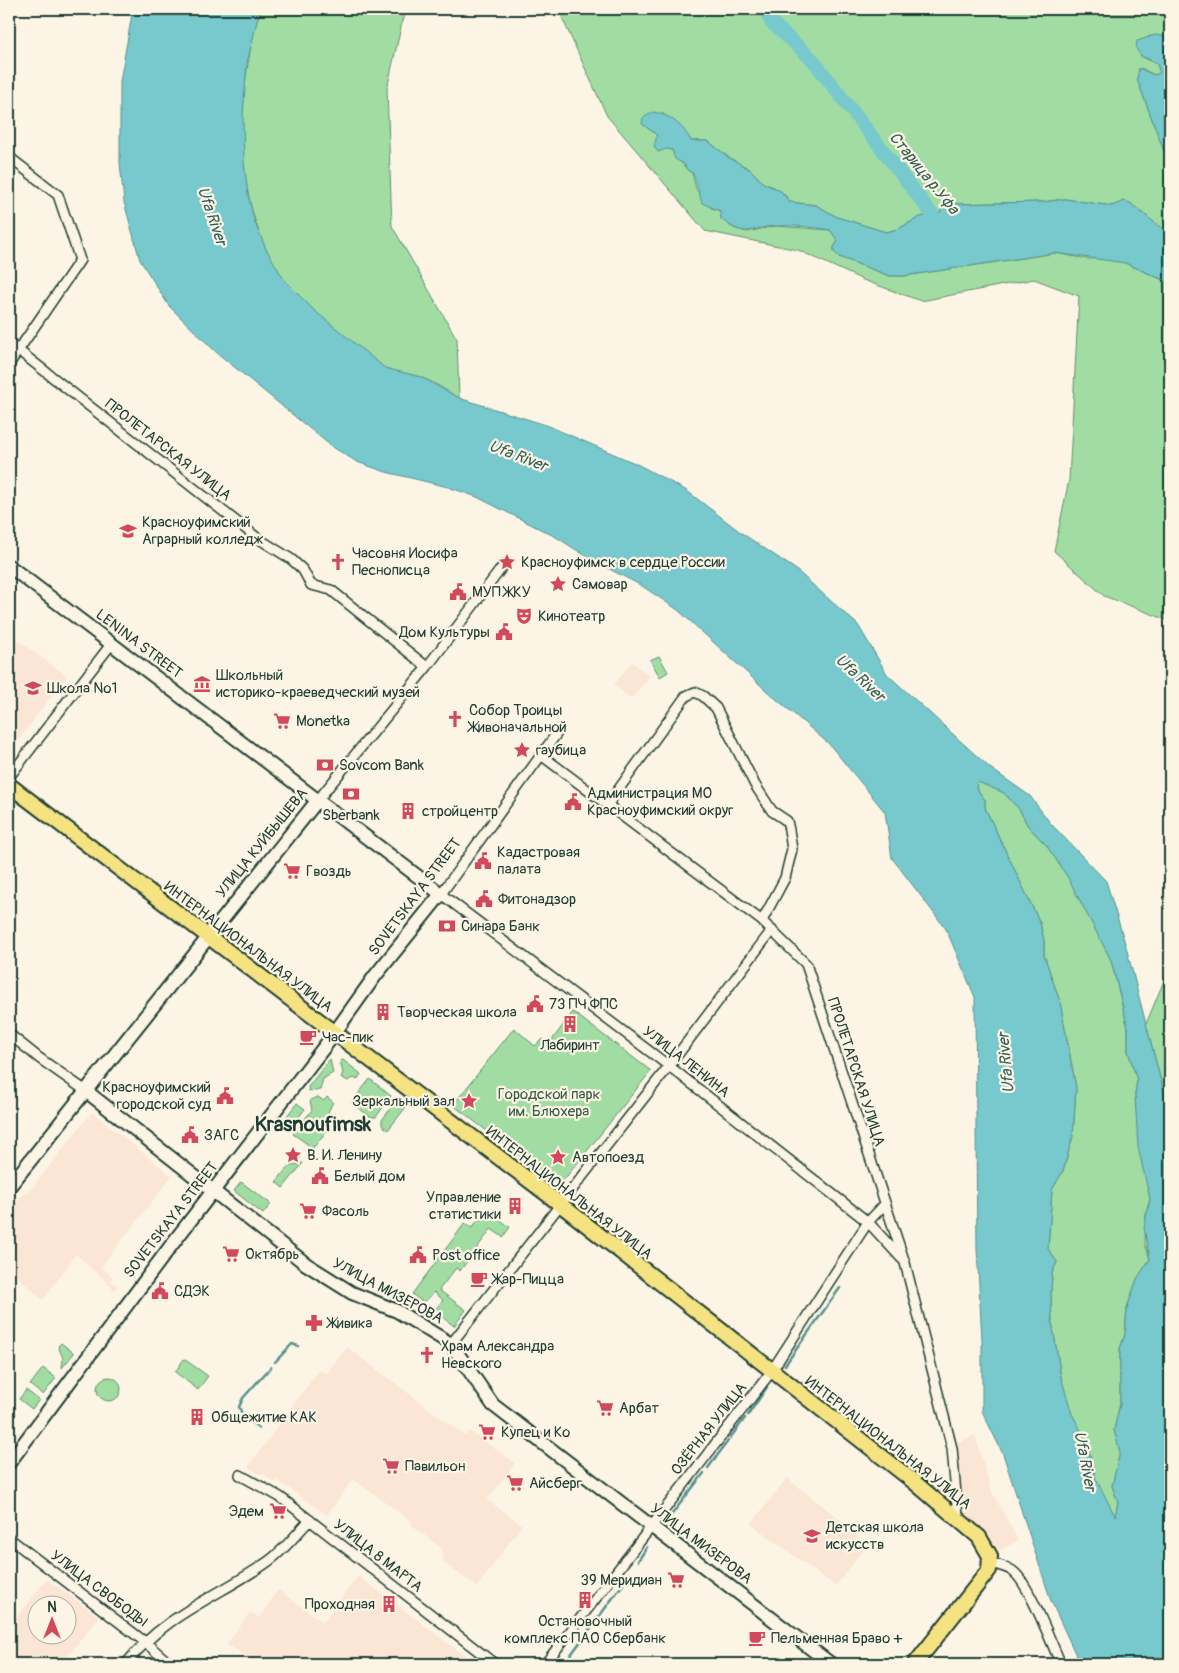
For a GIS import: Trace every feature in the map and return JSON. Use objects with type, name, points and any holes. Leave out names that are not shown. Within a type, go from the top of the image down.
[{"type":"main road","name":"LENINA STREET","points":[[9,566],[440,894]]},
{"type":"main road","name":"ИНТЕРНАЦИОНАЛЬНАЯ УЛИЦА","points":[[9,786],[560,1205],[958,1517],[984,1544],[988,1550],[991,1563]]},
{"type":"main road","name":"УЛИЦА КУЙБЫШЕВА","points":[[9,1187],[207,936],[317,801]]},
{"type":"main road","name":"SOVETSKAYA STREET","points":[[9,1463],[375,976],[440,894]]},
{"type":"main road","name":"УЛИЦА МИЗЕРОВА","points":[[86,1091],[306,1264],[352,1293],[397,1311],[451,1344],[493,1405],[831,1664]]},
{"type":"main road","points":[[915,1664],[982,1582],[991,1563]]},
{"type":"street","points":[[9,157],[58,195],[80,260],[9,364]]},
{"type":"street","name":"ПРОЛЕТАРСКАЯ УЛИЦА","points":[[9,343],[256,537],[291,559],[303,570],[311,585],[331,590],[427,667]]},
{"type":"street","name":"УЛИЦА КУЙБЫШЕВА","points":[[317,801],[427,667],[503,566]]},
{"type":"street","points":[[9,777],[112,643]]},
{"type":"street","points":[[608,804],[686,696],[692,692],[698,693],[716,708],[755,785],[772,811],[786,821],[789,830],[792,849],[785,878],[762,921]]},
{"type":"street","name":"SOVETSKAYA STREET","points":[[440,894],[557,733]]},
{"type":"street","name":"ПРОЛЕТАРСКАЯ УЛИЦА","points":[[541,755],[762,921],[806,964],[905,1263],[952,1448],[958,1517]]},
{"type":"street","name":"УЛИЦА ЛЕНИНА","points":[[440,894],[669,1066],[868,1222],[905,1263]]},
{"type":"street","points":[[451,1344],[669,1066],[772,930]]},
{"type":"street","name":"УЛИЦА МИЗЕРОВА","points":[[9,1034],[86,1091]]},
{"type":"street","name":"ОЗЁРНАЯ УЛИЦА","points":[[545,1664],[771,1372],[868,1222],[885,1204]]},
{"type":"street","name":"УЛИЦА 8 МАРТА","points":[[240,1475],[266,1488],[310,1520],[495,1664]]},
{"type":"street","points":[[126,1664],[145,1642],[170,1621],[268,1562],[310,1520]]},
{"type":"street","name":"УЛИЦА СВОБОДЫ","points":[[9,1538],[145,1642],[170,1664]]},
{"type":"street","points":[[991,1563],[1008,1568],[1016,1574],[1025,1586],[1061,1664]]},
{"type":"shaded area","name":"Школа №1","points":[[9,634],[67,676],[9,752]]},
{"type":"shaded area","points":[[632,662],[650,676],[631,699],[614,685]]},
{"type":"shaded area","points":[[92,1112],[172,1176],[101,1267],[113,1277],[110,1281],[117,1286],[115,1290],[76,1254],[43,1300],[9,1269],[9,1212],[22,1196],[33,1187]]},
{"type":"shaded area","points":[[347,1347],[465,1436],[470,1431],[515,1463],[487,1500],[522,1525],[477,1587],[444,1563],[441,1548],[411,1525],[413,1522],[353,1479],[327,1515],[277,1480],[275,1483],[264,1474],[259,1474],[248,1467],[319,1370],[326,1374]]},
{"type":"shaded area","points":[[975,1435],[992,1492],[1018,1540],[998,1552],[985,1533],[962,1510],[956,1443]]},
{"type":"shaded area","name":"Детская школа искусств","points":[[787,1478],[847,1525],[867,1546],[835,1586],[751,1524]]},
{"type":"shaded area","points":[[358,1576],[472,1661],[470,1664],[256,1664],[227,1644],[250,1612],[259,1618],[278,1590],[323,1622]]},
{"type":"shaded area","points":[[47,1579],[70,1596],[34,1596]]},
{"type":"shaded area","points":[[78,1602],[99,1617],[78,1643]]},
{"type":"shaded area","points":[[28,1603],[28,1646],[76,1646],[61,1664],[20,1664],[9,1658],[9,1627]]},
{"type":"green space","points":[[260,9],[405,9],[387,89],[392,226],[457,339],[459,398],[424,379],[387,369],[359,349],[315,313],[291,289],[266,249],[254,216],[246,182],[243,147],[246,77]]},
{"type":"green space","points":[[558,9],[1170,9],[1170,37],[1149,36],[1140,56],[1157,64],[1160,73],[1154,75],[1141,68],[1137,79],[1170,167],[1170,235],[1130,203],[1124,201],[1112,206],[1065,199],[1043,202],[950,204],[940,213],[920,217],[898,229],[886,232],[837,217],[816,205],[789,202],[786,196],[774,187],[763,183],[751,170],[728,157],[708,141],[690,141],[680,126],[662,113],[648,129],[654,131],[666,149],[672,150],[680,162],[692,173],[696,189],[711,208],[720,211],[730,226],[747,232],[776,226],[830,230],[838,241],[834,247],[834,252],[839,257],[890,276],[904,276],[1055,253],[1088,259],[1105,258],[1125,263],[1170,283],[1170,621],[1104,596],[1054,551],[1069,480],[1079,296],[1034,279],[921,301],[863,280],[798,250],[705,231],[607,116]]},
{"type":"green space","points":[[659,656],[668,672],[660,677],[650,660]]},
{"type":"green space","points":[[978,782],[1004,793],[1019,809],[1028,826],[1047,846],[1068,877],[1111,960],[1128,1028],[1128,1051],[1137,1080],[1135,1095],[1137,1121],[1150,1199],[1146,1212],[1145,1243],[1150,1259],[1137,1279],[1127,1308],[1125,1334],[1120,1349],[1120,1404],[1114,1430],[1120,1452],[1112,1486],[1118,1502],[1115,1517],[1095,1477],[1087,1442],[1071,1414],[1061,1377],[1052,1322],[1052,1273],[1057,1262],[1048,1249],[1052,1190],[1063,1171],[1073,1136],[1076,1088],[1060,1002],[1044,955],[1044,941],[1040,923],[985,808],[985,800],[976,788]]},
{"type":"green space","points":[[1170,966],[1170,1116],[1146,1024]]},
{"type":"green space","name":"Городской парк им. Блюхера","points":[[573,1012],[651,1071],[559,1186],[500,1141],[502,1137],[493,1131],[491,1134],[453,1105],[514,1028],[535,1046],[542,1039],[549,1044]]},
{"type":"green space","points":[[330,1059],[333,1073],[323,1079],[320,1090],[309,1091],[308,1087]]},
{"type":"green space","points":[[343,1060],[361,1074],[357,1080],[354,1078],[348,1081],[341,1077],[343,1073],[340,1061]]},
{"type":"green space","points":[[370,1079],[391,1096],[376,1117],[371,1117],[351,1103]]},
{"type":"green space","points":[[318,1097],[324,1101],[327,1097],[333,1102],[328,1112],[330,1114],[324,1122],[330,1127],[313,1148],[293,1134],[312,1110],[310,1100]]},
{"type":"green space","points":[[397,1100],[406,1107],[388,1130],[382,1125],[382,1120]]},
{"type":"green space","points":[[297,1103],[305,1109],[288,1131],[280,1125]]},
{"type":"green space","points":[[303,1163],[283,1188],[276,1182],[289,1166]]},
{"type":"green space","points":[[241,1182],[271,1204],[263,1214],[234,1191]]},
{"type":"green space","points":[[486,1209],[510,1227],[503,1237],[491,1229],[460,1271],[456,1268],[439,1290],[466,1310],[454,1326],[434,1311],[443,1300],[434,1292],[424,1303],[412,1294],[465,1223],[472,1228]]},
{"type":"green space","points":[[61,1343],[74,1353],[62,1368],[63,1358],[58,1346]]},
{"type":"green space","points":[[184,1359],[208,1376],[198,1390],[175,1372]]},
{"type":"green space","points":[[43,1368],[56,1378],[43,1395],[30,1385]]},
{"type":"green space","points":[[109,1377],[118,1380],[121,1389],[118,1398],[109,1401],[100,1398],[97,1389],[100,1380]]},
{"type":"green space","points":[[26,1390],[39,1400],[32,1409],[19,1399]]},
{"type":"water","name":"Ufa River","points":[[133,9],[260,9],[247,63],[243,115],[244,162],[248,195],[255,223],[266,249],[285,281],[315,311],[385,368],[421,377],[459,398],[546,425],[637,464],[687,491],[743,534],[795,569],[858,625],[887,674],[990,768],[1030,796],[1051,824],[1106,881],[1125,943],[1170,1116],[1170,1340],[1165,1520],[1170,1532],[1170,1664],[1080,1664],[1051,1601],[1003,1454],[982,1411],[982,1340],[977,1249],[975,997],[946,929],[892,858],[885,812],[829,744],[768,692],[678,610],[642,586],[594,561],[556,537],[477,497],[357,462],[331,446],[216,352],[169,306],[140,260],[124,202],[120,163],[120,81]],"holes":[[[978,782],[1004,793],[1019,809],[1028,826],[1047,846],[1068,878],[1111,960],[1128,1028],[1128,1051],[1137,1080],[1135,1095],[1138,1147],[1150,1199],[1144,1228],[1150,1259],[1137,1279],[1127,1308],[1125,1334],[1120,1349],[1120,1404],[1114,1430],[1120,1452],[1112,1486],[1118,1502],[1115,1516],[1095,1477],[1087,1442],[1072,1414],[1061,1377],[1052,1322],[1052,1273],[1057,1262],[1048,1249],[1052,1190],[1063,1171],[1073,1136],[1076,1088],[1060,1002],[1044,955],[1044,941],[1040,923],[985,808],[985,800],[976,788]]]},
{"type":"water","points":[[1155,35],[1170,37],[1170,167],[1137,79],[1139,68],[1154,75],[1160,73],[1157,64],[1142,56],[1136,46],[1137,41]]},
{"type":"water","points":[[653,112],[670,118],[684,130],[691,141],[708,141],[728,157],[751,170],[763,183],[781,191],[789,202],[816,205],[837,217],[886,232],[898,229],[920,217],[940,213],[943,206],[950,204],[1043,202],[1065,199],[1112,206],[1124,201],[1130,203],[1170,235],[1170,283],[1125,263],[1055,253],[904,276],[890,276],[839,257],[834,252],[834,247],[838,241],[830,230],[810,227],[775,226],[742,231],[721,219],[720,211],[702,203],[693,173],[687,170],[684,164],[675,159],[672,150],[666,149],[658,152],[654,147],[657,135],[642,124],[643,118]]},
{"type":"waterway","name":"Старица р.Уфа","points":[[765,9],[771,22],[812,59],[942,227],[946,228]]},
{"type":"waterway","points":[[785,1365],[840,1288]]},
{"type":"waterway","points":[[275,1362],[292,1344],[298,1346]]},
{"type":"waterway","points":[[259,1428],[243,1416],[239,1407],[243,1398],[271,1367]]},
{"type":"waterway","points":[[748,1415],[767,1387]]},
{"type":"waterway","points":[[730,1438],[745,1418]]},
{"type":"waterway","points":[[708,1468],[728,1441]]},
{"type":"waterway","points":[[672,1514],[704,1473]]},
{"type":"waterway","points":[[638,1561],[647,1547]]},
{"type":"waterway","points":[[564,1664],[629,1576]]},
{"type":"place","name":"Красноуфимский Аграрный колледж","points":[[128,531]]},
{"type":"place","name":"Часовня Иосифа Песнописца","points":[[338,562]]},
{"type":"place","name":"Красноуфимск в сердце России","points":[[507,562]]},
{"type":"place","name":"Самовар","points":[[558,584]]},
{"type":"place","name":"МУП ЖКУ","points":[[458,592]]},
{"type":"place","name":"Кинотеатр","points":[[524,616]]},
{"type":"place","name":"Дом Культуры","points":[[504,632]]},
{"type":"place","name":"Школьный историко-краеведческий музей","points":[[202,684]]},
{"type":"place","name":"Школа №1","points":[[33,688]]},
{"type":"place","name":"Собор Троицы Живоначальной","points":[[455,719]]},
{"type":"place","name":"Monetka","points":[[282,721]]},
{"type":"place","name":"гаубица","points":[[522,750]]},
{"type":"place","name":"Sovcom Bank","points":[[325,765]]},
{"type":"place","name":"Sberbank","points":[[351,794]]},
{"type":"place","name":"Администрация МО Красноуфимский округ","points":[[573,802]]},
{"type":"place","name":"стройцентр","points":[[408,811]]},
{"type":"place","name":"Кадастровая палата","points":[[483,861]]},
{"type":"place","name":"Гвоздь","points":[[292,871]]},
{"type":"place","name":"Фитонадзор","points":[[484,899]]},
{"type":"place","name":"Синара Банк","points":[[447,926]]},
{"type":"place","name":"73 ПЧ ФПС","points":[[535,1004]]},
{"type":"place","name":"Творческая школа","points":[[383,1012]]},
{"type":"place","name":"Лабиринт","points":[[570,1024]]},
{"type":"place","name":"Час-пик","points":[[308,1037]]},
{"type":"place","name":"Красноуфимский городской суд","points":[[225,1096]]},
{"type":"place","name":"Зеркальный зал","points":[[469,1101]]},
{"type":"place","name":"ЗАГС","points":[[190,1135]]},
{"type":"place","name":"В. И. Ленину","points":[[293,1155]]},
{"type":"place","name":"Автопоезд","points":[[558,1157]]},
{"type":"place","name":"Белый дом","points":[[320,1176]]},
{"type":"place","name":"Управление статистики","points":[[515,1206]]},
{"type":"place","name":"Фасоль","points":[[308,1211]]},
{"type":"place","name":"Октябрь","points":[[231,1254]]},
{"type":"place","name":"Post office","points":[[418,1255]]},
{"type":"place","name":"Жар-Пицца","points":[[479,1279]]},
{"type":"place","name":"СДЭК","points":[[160,1291]]},
{"type":"place","name":"Живика","points":[[314,1323]]},
{"type":"place","name":"Храм Александра Невского","points":[[427,1355]]},
{"type":"place","name":"Арбат","points":[[605,1408]]},
{"type":"place","name":"Общежитие КАК","points":[[197,1417]]},
{"type":"place","name":"Купец и Ко","points":[[487,1432]]},
{"type":"place","name":"Павильон","points":[[391,1466]]},
{"type":"place","name":"Айсберг","points":[[515,1483]]},
{"type":"place","name":"Эдем","points":[[278,1511]]},
{"type":"place","name":"Детская школа искусств","points":[[812,1536]]},
{"type":"place","name":"39 Меридиан","points":[[676,1580]]},
{"type":"place","name":"Остановочный комплекс ПАО Сбербанк","points":[[585,1600]]},
{"type":"place","name":"Проходная","points":[[389,1604]]},
{"type":"place","name":"Пельменная Браво +","points":[[757,1638]]},
{"type":"district","name":"Krasnoufimsk","points":[[313,1124]]}]
